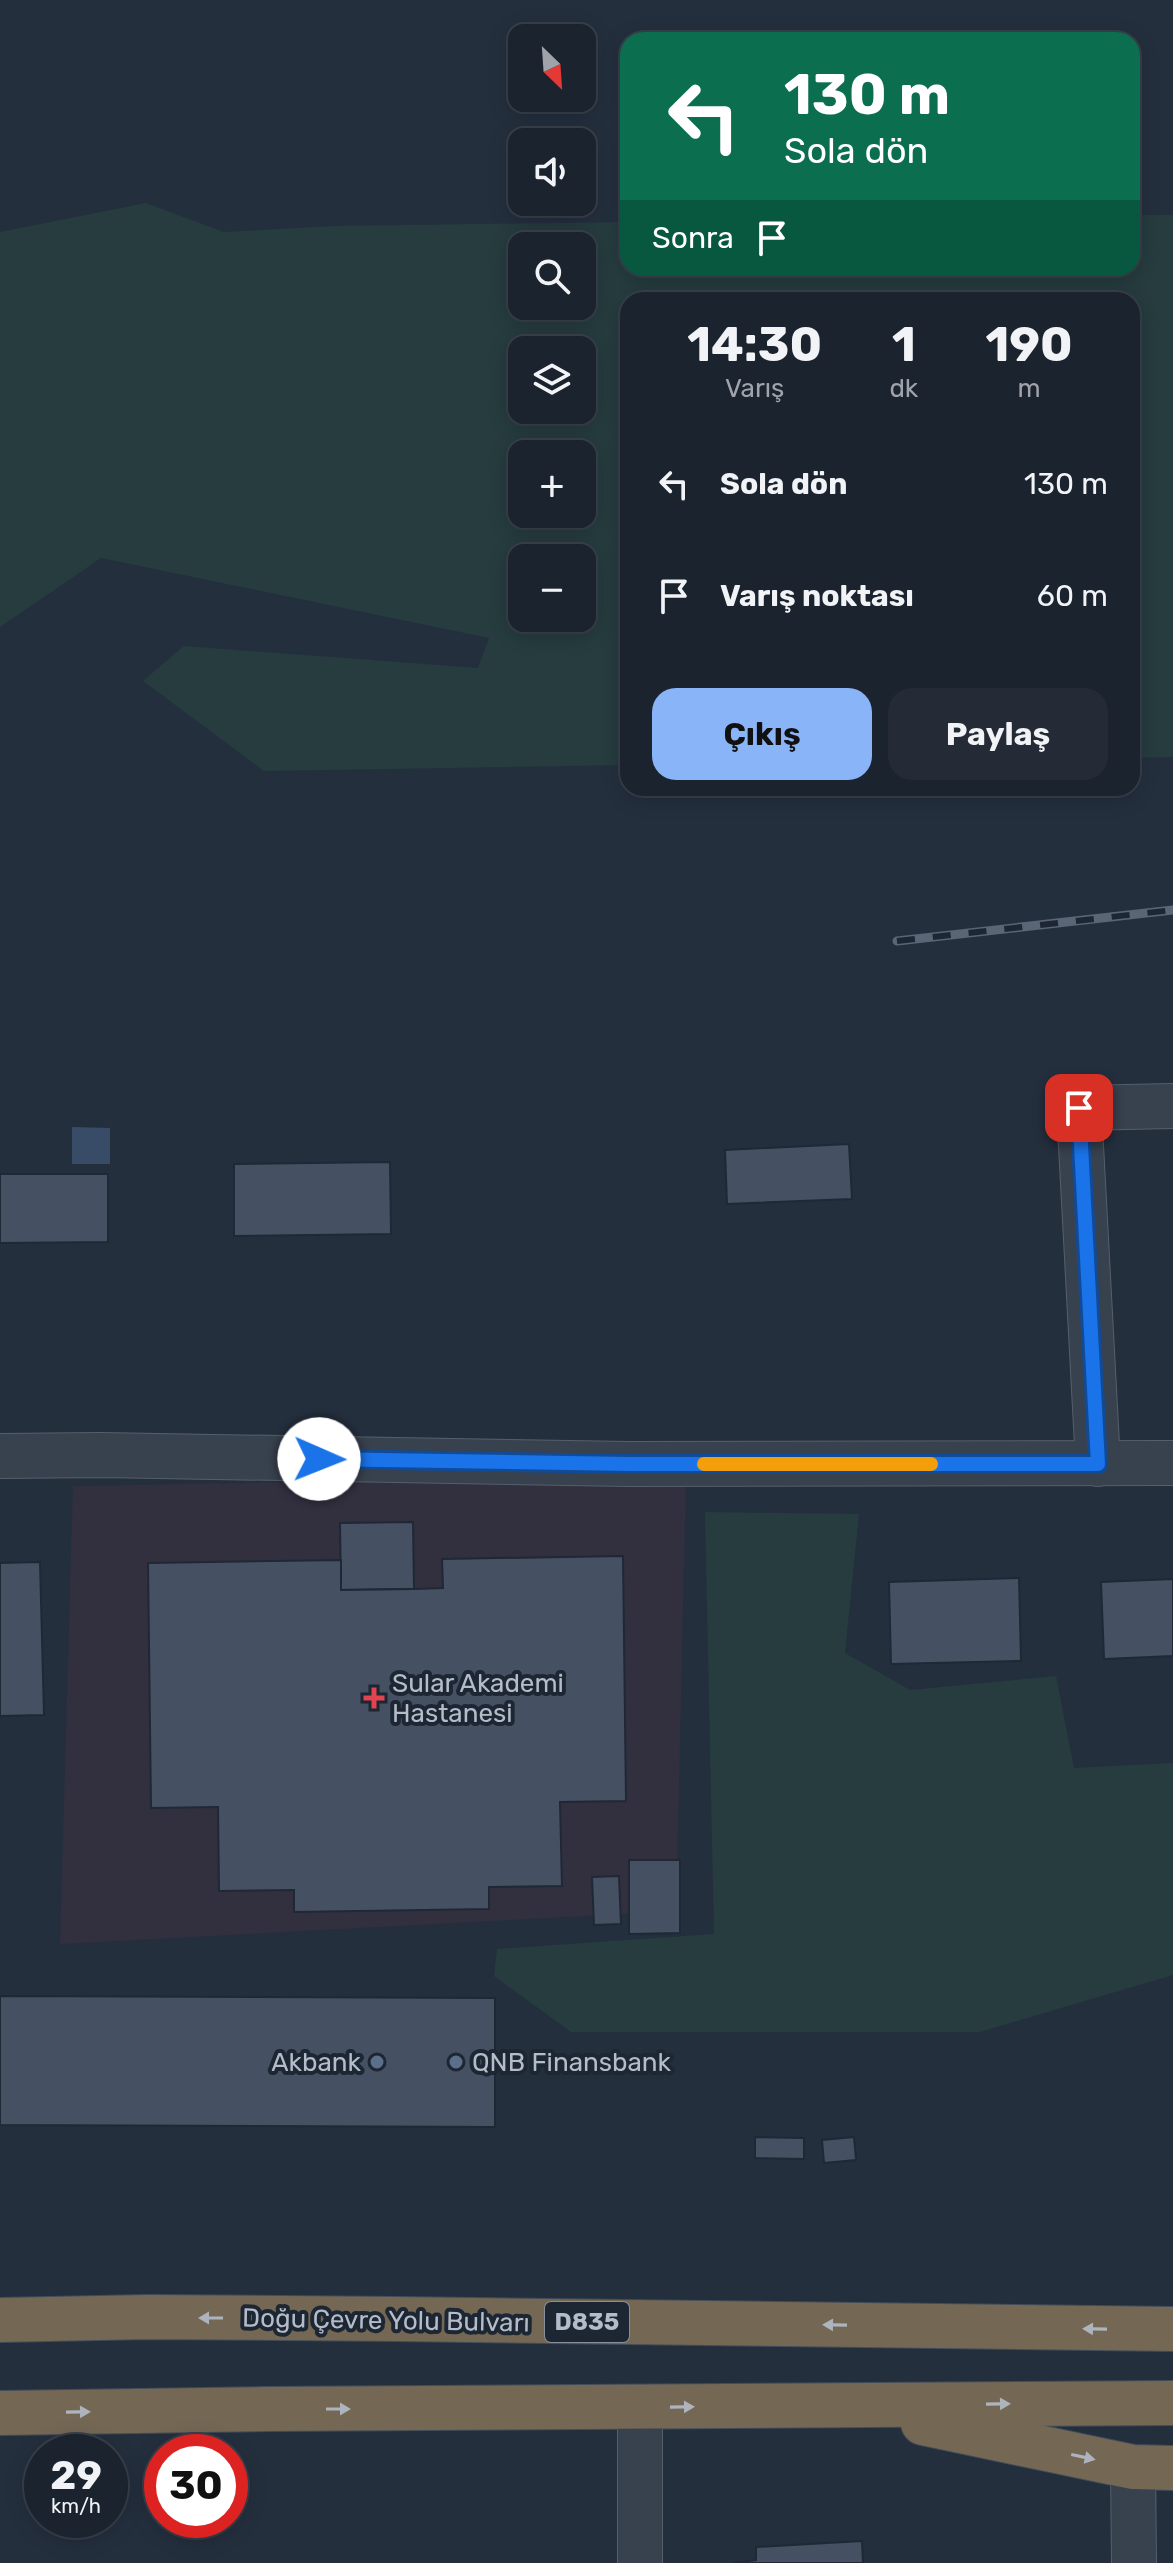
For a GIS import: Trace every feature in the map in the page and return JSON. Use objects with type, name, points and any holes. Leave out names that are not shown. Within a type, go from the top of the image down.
[{"type":"highway","name":"Doğu Çevre Yolu Bulvarı","points":[[0,2320],[148,2317],[1167,2328]]},
{"type":"highway","points":[[0,2413],[1173,2403]]},
{"type":"highway","points":[[843,2406],[1153,2468]]},
{"type":"street","points":[[1098,1464],[1079,1108],[1173,1106]]},
{"type":"street","points":[[0,1456],[629,1464],[1173,1463]]},
{"type":"street","points":[[640,2407],[640,2563]]},
{"type":"street","points":[[1134,2563],[1153,2468]]},
{"type":"shaded area","name":"Sular Akademi Hastanesi","points":[[686,1475],[676,1911],[60,1944],[73,1486]]},
{"type":"green space","points":[[146,203],[224,232],[335,226],[620,222],[620,276],[1140,276],[1140,215],[1173,215],[1173,757],[1140,758],[1140,292],[620,292],[620,765],[264,771],[143,681],[184,646],[478,668],[489,638],[101,558],[0,627],[0,232]]},
{"type":"green space","points":[[705,1512],[859,1514],[845,1653],[910,1690],[1056,1676],[1074,1768],[1173,1763],[1173,1975],[980,2032],[571,2032],[494,1976],[497,1949],[714,1934]]},
{"type":"water","points":[[72,1127],[110,1128],[110,1164],[72,1164]]},
{"type":"building","points":[[849,1144],[852,1199],[727,1204],[725,1150]]},
{"type":"building","points":[[390,1162],[391,1234],[234,1236],[234,1164]]},
{"type":"building","points":[[0,1174],[108,1174],[108,1242],[0,1243]]},
{"type":"building","points":[[413,1522],[414,1589],[341,1590],[340,1523]]},
{"type":"building","points":[[623,1556],[626,1801],[560,1802],[562,1886],[489,1887],[489,1909],[294,1912],[294,1890],[219,1891],[218,1807],[151,1808],[148,1563],[341,1560],[341,1590],[414,1589],[443,1588],[442,1559]]},
{"type":"building","points":[[40,1562],[44,1715],[0,1716],[0,1563]]},
{"type":"building","points":[[1019,1578],[1021,1661],[891,1664],[889,1582]]},
{"type":"building","points":[[1173,1579],[1173,1656],[1104,1659],[1101,1582]]},
{"type":"building","points":[[629,1860],[680,1860],[680,1933],[629,1934]]},
{"type":"building","points":[[619,1876],[621,1924],[594,1925],[592,1877]]},
{"type":"building","points":[[0,1996],[495,1998],[495,2127],[0,2125]]},
{"type":"building","points":[[755,2137],[804,2138],[804,2159],[755,2158]]},
{"type":"building","points":[[854,2137],[856,2160],[824,2163],[822,2140]]},
{"type":"building","points":[[862,2541],[863,2563],[732,2563],[756,2560],[756,2547]]},
{"type":"railway","points":[[897,941],[1173,910]]},
{"type":"slow traffic","points":[[704,1464],[931,1464]]},
{"type":"place","name":"Sular Akademi Hastanesi","points":[[374,1698]]},
{"type":"place","name":"Akbank","points":[[377,2062]]},
{"type":"place","name":"QNB Finansbank","points":[[456,2062]]},
{"type":"route","points":[[319,1459],[629,1464],[1098,1464],[1079,1108]]}]
